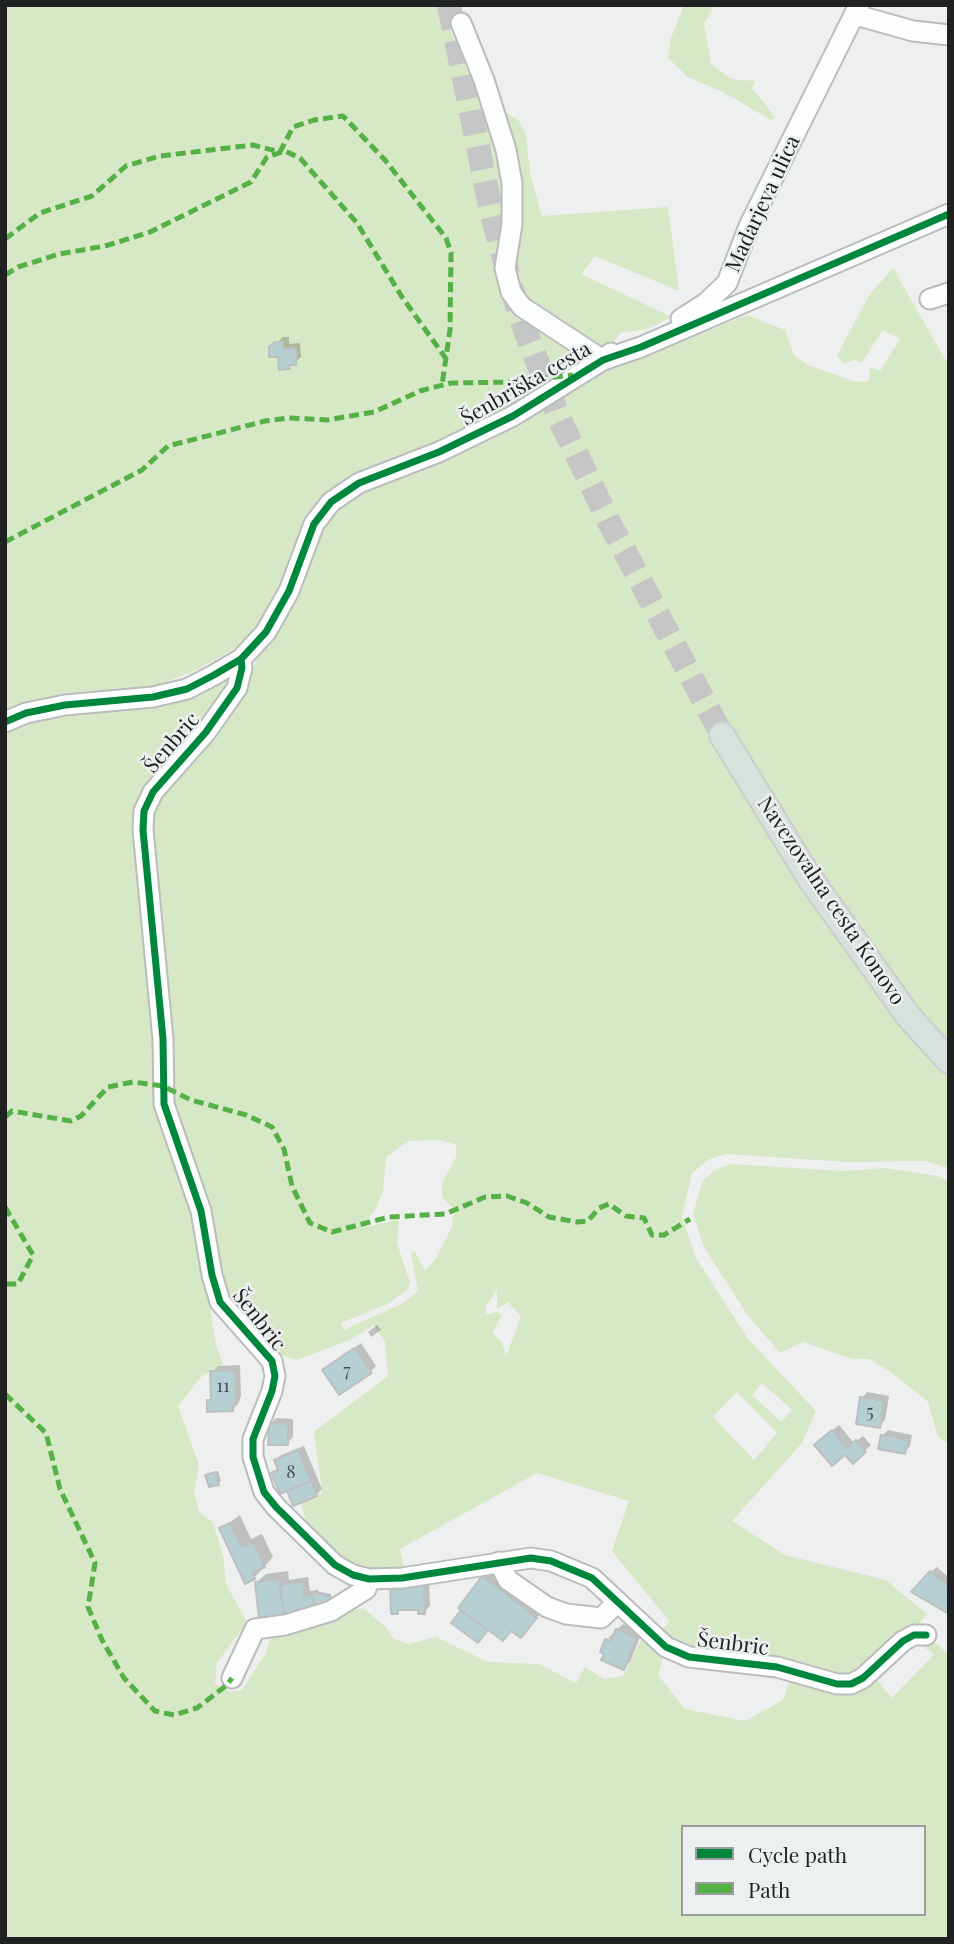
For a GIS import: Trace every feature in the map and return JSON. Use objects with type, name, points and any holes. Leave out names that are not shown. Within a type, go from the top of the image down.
[{"type":"main road","name":"Navezovalna cesta Konovo","points":[[722,735],[809,877],[909,1017],[949,1060]]},
{"type":"street","points":[[857,10],[913,31],[949,36]]},
{"type":"street","name":"Madarjeva ulica","points":[[603,360],[627,339],[671,326],[706,303],[727,283],[750,224],[857,10]]},
{"type":"street","points":[[461,23],[484,80],[506,150],[512,183],[512,224],[505,268],[511,292],[522,307],[603,360]]},
{"type":"street","name":"Šenbriška cesta","points":[[241,659],[272,622],[289,592],[314,524],[331,502],[359,483],[439,452],[513,415],[603,360],[641,347],[949,214]]},
{"type":"street","name":"Šenbric","points":[[5,722],[26,713],[65,705],[153,697],[187,689],[241,659]]},
{"type":"street","name":"Šenbric","points":[[241,659],[237,688],[223,711],[153,792],[144,811],[142,830],[163,1039],[164,1104],[201,1211],[212,1275],[220,1302],[272,1361],[275,1376],[272,1391],[253,1439],[253,1457],[264,1492],[335,1565],[369,1579],[402,1578],[531,1558],[551,1561],[592,1578],[666,1647],[689,1657],[777,1667],[837,1684],[851,1684],[863,1678],[903,1641],[914,1634],[926,1635]]},
{"type":"street","points":[[499,1562],[508,1580],[547,1607],[566,1614],[601,1618],[618,1602]]},
{"type":"street","points":[[232,1678],[255,1629],[285,1626],[331,1611],[366,1589],[369,1579]]},
{"type":"green space","points":[[5,5],[440,5],[480,101],[496,124],[507,184],[498,278],[593,358],[513,412],[333,492],[279,599],[247,642],[192,672],[132,695],[5,716]]},
{"type":"green space","points":[[684,5],[715,5],[704,23],[711,64],[732,79],[755,81],[752,88],[775,117],[771,120],[723,92],[688,77],[668,58],[671,38]]},
{"type":"green space","points":[[504,111],[519,121],[526,134],[530,173],[542,216],[668,207],[679,291],[595,256],[581,274],[672,317],[647,329],[620,333],[608,349],[597,348],[529,306],[518,289],[512,263]]},
{"type":"green space","points":[[893,268],[949,366],[949,1168],[924,1161],[846,1162],[726,1154],[710,1159],[692,1173],[682,1217],[696,1258],[748,1339],[816,1411],[802,1443],[732,1521],[785,1555],[886,1580],[927,1614],[917,1627],[854,1678],[716,1658],[657,1633],[670,1622],[612,1551],[629,1501],[537,1473],[400,1549],[405,1573],[355,1571],[309,1533],[300,1499],[322,1493],[314,1432],[388,1376],[385,1342],[374,1325],[350,1340],[297,1360],[281,1355],[230,1308],[172,1120],[149,871],[152,801],[228,713],[288,603],[320,526],[358,489],[623,358],[660,350],[747,315],[785,330],[794,355],[808,365],[856,382],[869,381],[870,367],[880,371],[900,339],[883,330],[862,362],[855,360],[843,363],[837,355],[870,294]],"holes":[[[438,1140],[456,1144],[456,1157],[442,1183],[442,1197],[454,1209],[452,1227],[435,1260],[425,1271],[415,1252],[411,1253],[418,1291],[405,1302],[344,1330],[341,1323],[387,1304],[407,1290],[410,1283],[397,1243],[399,1222],[396,1220],[362,1228],[375,1210],[383,1191],[386,1157],[409,1141]],[[497,1289],[497,1309],[508,1302],[521,1317],[506,1356],[502,1342],[492,1333],[502,1315],[496,1312],[485,1315],[486,1306]],[[762,1383],[792,1410],[781,1422],[752,1395]],[[737,1392],[777,1433],[754,1460],[713,1417]]]},
{"type":"green space","points":[[231,678],[227,693],[140,800],[132,828],[147,975],[160,1053],[195,1213],[216,1345],[223,1364],[202,1376],[178,1406],[199,1465],[194,1492],[199,1512],[213,1522],[224,1559],[225,1582],[247,1622],[217,1663],[215,1684],[230,1692],[242,1690],[266,1653],[272,1631],[363,1608],[386,1627],[394,1639],[408,1644],[436,1637],[488,1662],[539,1664],[576,1683],[585,1667],[604,1679],[623,1676],[644,1634],[665,1651],[658,1675],[685,1709],[745,1721],[783,1700],[792,1674],[837,1689],[921,1638],[935,1643],[949,1654],[949,1939],[5,1939],[5,734],[50,711],[130,707]],"holes":[[[916,1642],[934,1654],[892,1698],[878,1681]]]},
{"type":"green space","points":[[730,1164],[843,1171],[885,1168],[938,1176],[949,1182],[949,1445],[938,1437],[928,1402],[892,1373],[869,1359],[852,1359],[803,1342],[780,1353],[748,1316],[704,1247],[693,1214],[702,1182],[713,1171]]},
{"type":"building","points":[[275,342],[283,342],[284,349],[294,348],[297,352],[296,365],[289,365],[290,369],[279,370],[278,357],[269,357],[269,347]]},
{"type":"building","points":[[354,1348],[372,1373],[339,1395],[322,1370]]},
{"type":"building","points":[[235,1370],[236,1403],[233,1403],[233,1411],[207,1412],[207,1400],[211,1400],[210,1371]]},
{"type":"building","points":[[860,1397],[884,1401],[880,1428],[856,1424]]},
{"type":"building","points":[[269,1423],[288,1424],[288,1445],[268,1445]]},
{"type":"building","points":[[832,1430],[847,1448],[856,1440],[866,1452],[853,1464],[845,1455],[832,1466],[814,1445]]},
{"type":"building","points":[[881,1435],[908,1440],[905,1454],[878,1449]]},
{"type":"building","points":[[298,1450],[311,1481],[280,1494],[271,1473],[278,1470],[274,1460]]},
{"type":"building","points":[[216,1472],[219,1485],[209,1487],[205,1475]]},
{"type":"building","points":[[311,1481],[317,1496],[293,1506],[287,1491]]},
{"type":"building","points":[[230,1523],[242,1547],[253,1542],[265,1567],[252,1573],[255,1579],[245,1584],[219,1528]]},
{"type":"building","points":[[930,1571],[949,1587],[949,1614],[911,1592]]},
{"type":"building","points":[[482,1576],[537,1618],[521,1638],[511,1631],[503,1641],[458,1608]]},
{"type":"building","points":[[280,1579],[285,1624],[259,1619],[255,1582]]},
{"type":"building","points":[[303,1582],[304,1596],[313,1594],[315,1612],[284,1616],[280,1585]]},
{"type":"building","points":[[424,1584],[425,1614],[418,1614],[418,1610],[398,1610],[398,1614],[391,1614],[390,1585]]},
{"type":"building","points":[[322,1593],[329,1597],[330,1607],[315,1610],[313,1594]]},
{"type":"building","points":[[461,1610],[488,1630],[478,1643],[451,1623]]},
{"type":"building","points":[[616,1629],[637,1638],[624,1670],[601,1660],[604,1654],[600,1652],[605,1639],[611,1641]]},
{"type":"tunnel","points":[[449,5],[491,211],[519,314],[559,418],[609,522],[722,735]]},
{"type":"marked path","points":[[5,239],[40,213],[92,196],[126,166],[160,156],[253,145],[280,152],[293,127],[314,120],[343,116],[385,160],[446,238],[451,253],[450,330],[442,385]]},
{"type":"marked path","points":[[5,275],[18,267],[59,254],[105,246],[150,232],[251,182],[267,157],[285,151],[300,158],[357,223],[402,297],[447,360]]},
{"type":"marked path","points":[[5,542],[142,470],[168,446],[265,421],[289,418],[327,420],[374,412],[420,391],[451,383],[511,382],[573,375]]},
{"type":"marked path","points":[[5,1117],[12,1111],[71,1121],[81,1116],[108,1087],[133,1082],[163,1086],[191,1100],[246,1115],[272,1127],[284,1149],[292,1186],[310,1223],[332,1232],[389,1217],[445,1214],[485,1197],[507,1196],[527,1203],[549,1217],[577,1222],[588,1221],[599,1208],[609,1204],[626,1216],[644,1218],[652,1235],[664,1235],[690,1219]]},
{"type":"marked path","points":[[5,1207],[33,1255],[18,1284],[5,1284]]},
{"type":"marked path","points":[[5,1394],[46,1433],[60,1489],[95,1563],[88,1607],[102,1640],[124,1678],[155,1711],[174,1715],[197,1708],[232,1678]]},
{"type":"cycle path","points":[[5,722],[26,713],[65,705],[153,697],[187,689],[214,675],[241,659],[266,632],[289,591],[314,524],[331,502],[359,483],[439,452],[513,416],[603,360],[641,347],[949,214]]},
{"type":"cycle path","points":[[241,659],[242,668],[237,688],[206,732],[153,792],[144,811],[143,830],[163,1039],[164,1104],[201,1211],[212,1275],[220,1302],[272,1361],[275,1376],[272,1391],[253,1439],[253,1457],[264,1492],[335,1565],[353,1575],[369,1579],[402,1578],[531,1558],[551,1561],[592,1578],[666,1647],[689,1657],[777,1667],[837,1684],[851,1684],[863,1678],[903,1641],[914,1635],[926,1635]]}]
